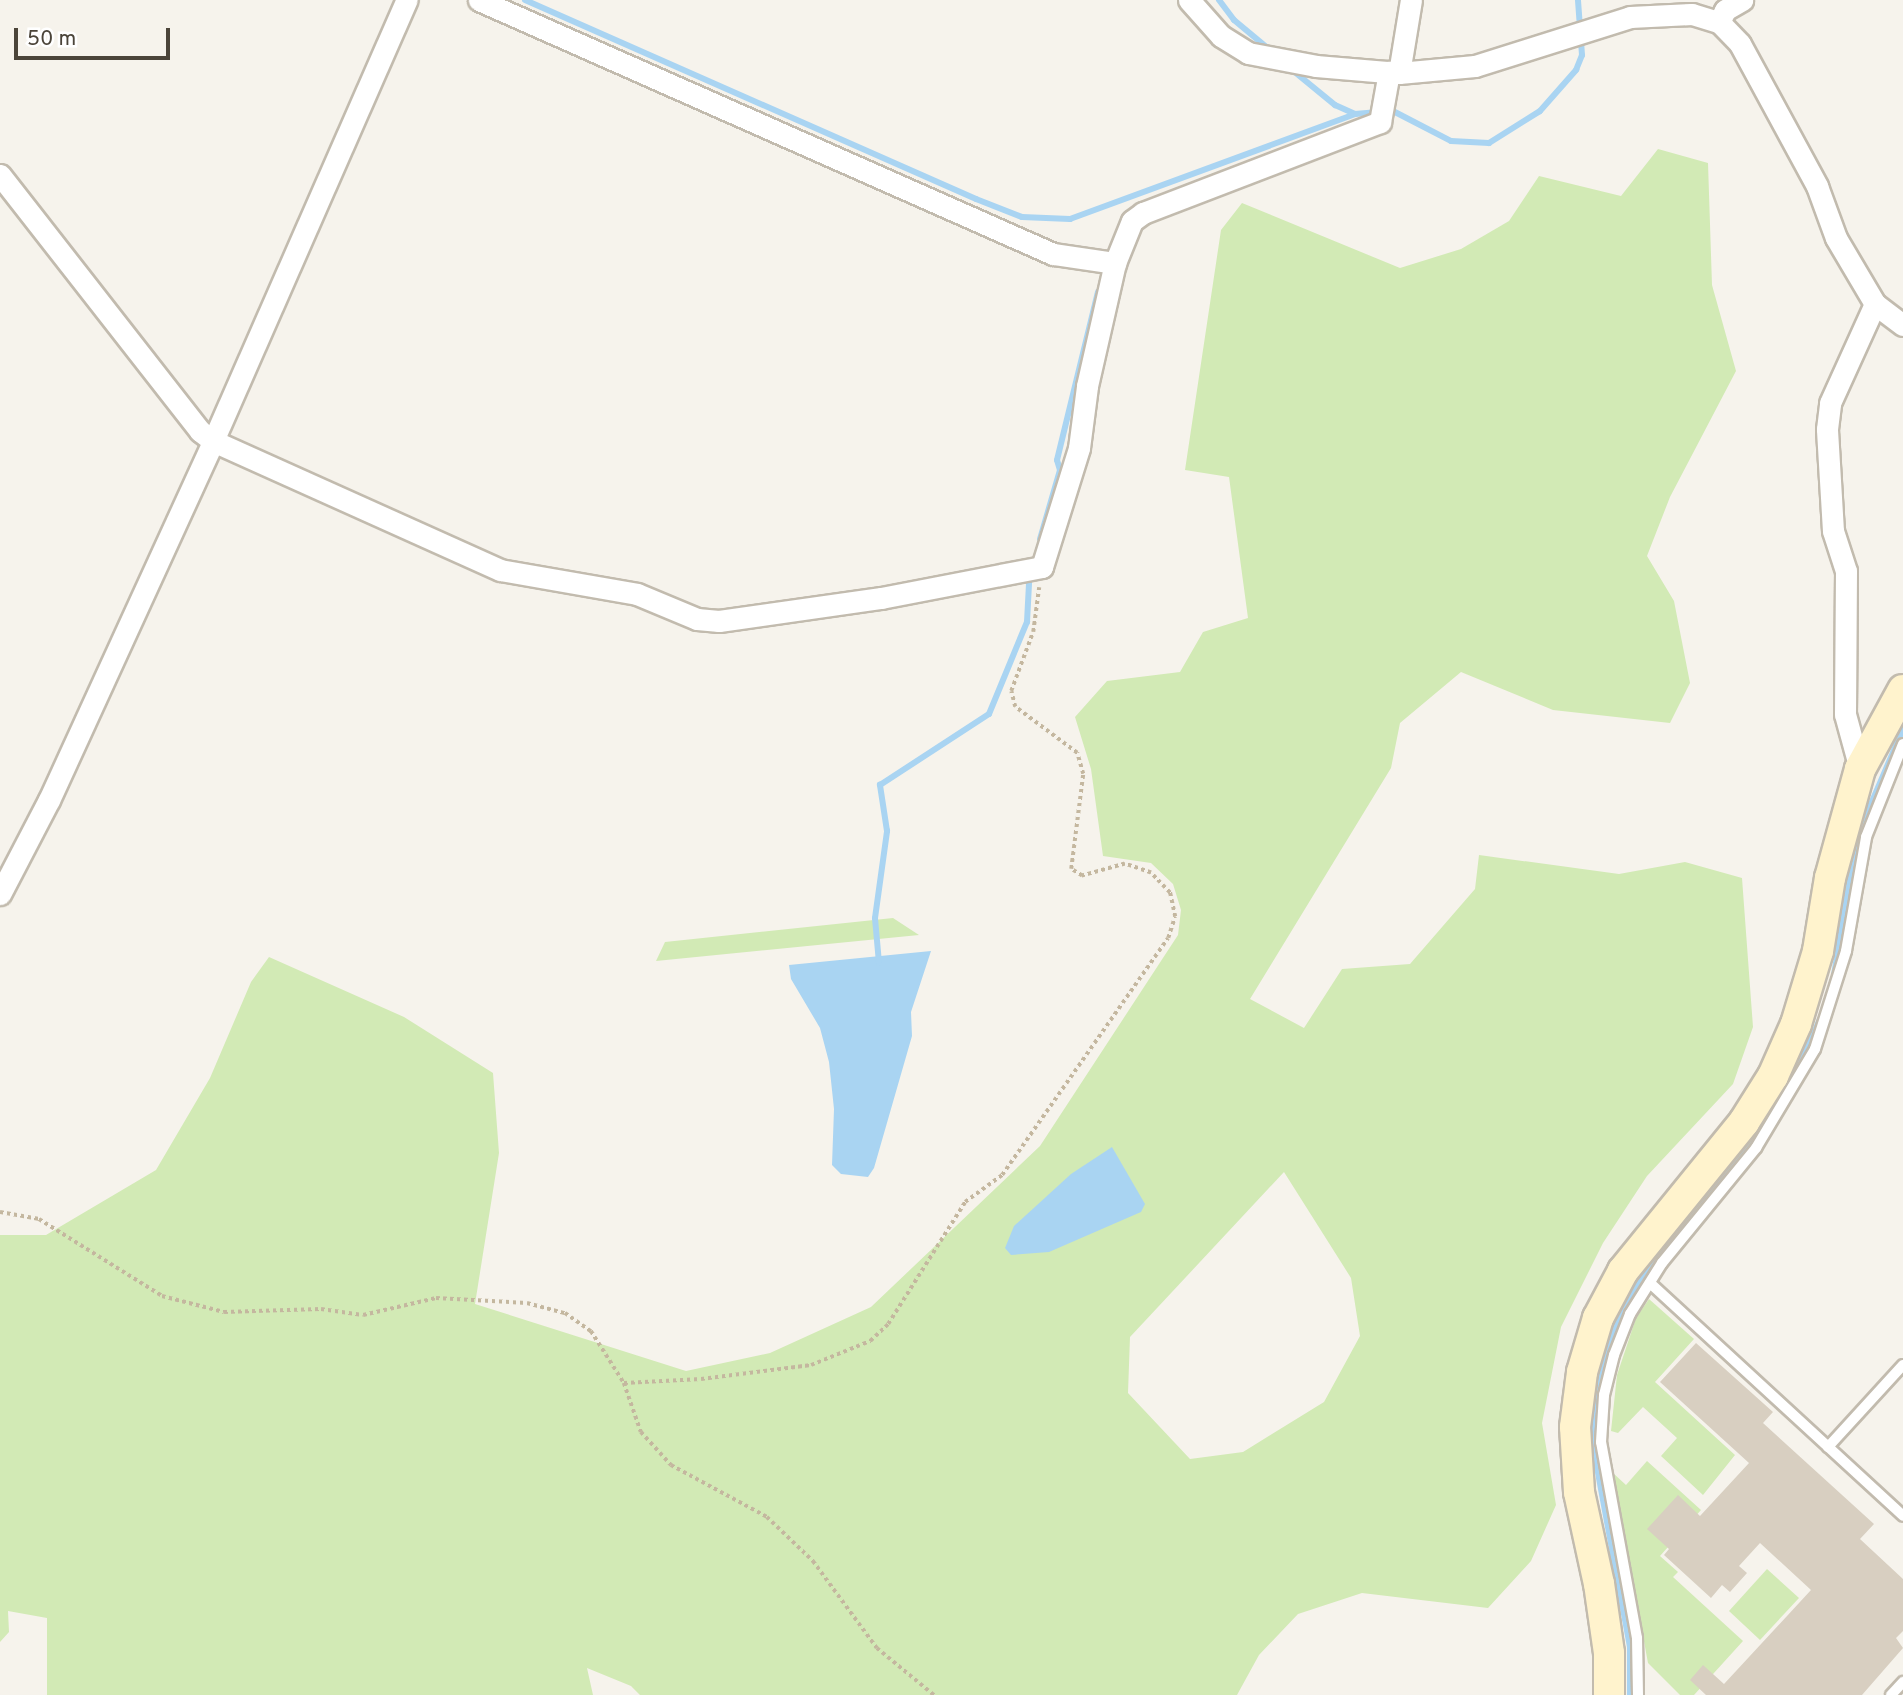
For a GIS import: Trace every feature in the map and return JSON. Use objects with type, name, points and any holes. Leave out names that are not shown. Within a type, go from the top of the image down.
[{"type":"street","points":[[0,894],[49,800],[213,441],[407,0]]},
{"type":"street","points":[[479,0],[1053,254],[1115,263]]},
{"type":"street","points":[[1188,0],[1221,36],[1248,53],[1278,60],[1394,73],[1475,66],[1630,17],[1661,13],[1719,22],[1740,44],[1817,186],[1836,239],[1875,304],[1903,325]]},
{"type":"street","points":[[0,175],[200,431],[213,441],[500,570],[637,594],[697,619],[719,621],[881,598],[1042,567],[1079,448],[1087,386],[1115,263],[1132,221],[1143,213],[1380,121],[1410,0]]},
{"type":"street","points":[[1719,22],[1725,10],[1742,0]]},
{"type":"street","points":[[1860,769],[1845,715],[1846,571],[1833,531],[1827,429],[1830,403],[1875,304]]},
{"type":"street","points":[[1609,1695],[1604,1618],[1579,1492],[1575,1427],[1582,1372],[1598,1318],[1623,1271],[1744,1122],[1773,1076],[1796,1024],[1818,951],[1830,878],[1860,769],[1903,690]]},
{"type":"lane","points":[[1638,1695],[1637,1638],[1601,1442],[1604,1395],[1614,1354],[1630,1314],[1650,1283],[1756,1148],[1815,1049],[1843,963],[1866,837],[1903,744]]},
{"type":"lane","points":[[1650,1283],[1903,1516]]},
{"type":"lane","points":[[1828,1447],[1903,1365]]},
{"type":"lane","points":[[1891,1695],[1903,1682]]},
{"type":"path","points":[[624,1383],[701,1380],[811,1365],[870,1341],[888,1324],[965,1202],[1002,1175],[1168,938],[1175,917],[1170,892],[1151,873],[1125,864],[1074,874],[1072,862],[1083,774],[1077,753],[1015,707],[1012,691],[1033,632],[1042,567]]},
{"type":"path","points":[[0,1212],[39,1219],[150,1290],[213,1311],[321,1308],[363,1315],[436,1298],[527,1303],[565,1313],[591,1331],[624,1383],[640,1432],[671,1465],[767,1517],[813,1561],[877,1648],[934,1695]]},
{"type":"green space","points":[[1658,149],[1708,163],[1712,285],[1736,371],[1670,497],[1647,556],[1674,601],[1690,683],[1670,723],[1553,710],[1461,672],[1400,723],[1391,768],[1250,999],[1304,1028],[1342,969],[1410,964],[1475,889],[1479,855],[1619,874],[1685,862],[1742,878],[1753,1027],[1733,1084],[1647,1176],[1603,1243],[1561,1327],[1542,1423],[1556,1505],[1531,1561],[1488,1608],[1362,1593],[1298,1614],[1259,1655],[1237,1695],[640,1695],[631,1686],[587,1668],[593,1695],[47,1695],[47,1618],[8,1611],[9,1632],[0,1642],[0,1235],[46,1235],[156,1170],[210,1078],[251,982],[269,957],[404,1017],[493,1073],[499,1153],[475,1304],[686,1371],[770,1353],[871,1307],[1040,1146],[1178,935],[1181,910],[1173,884],[1151,863],[1103,856],[1091,769],[1075,717],[1107,681],[1180,672],[1203,632],[1248,618],[1229,477],[1185,470],[1221,230],[1242,203],[1400,268],[1461,249],[1509,221],[1539,176],[1621,196]],"holes":[[[1284,1172],[1351,1278],[1360,1336],[1324,1402],[1243,1452],[1190,1459],[1128,1393],[1130,1337]]]},
{"type":"green space","points":[[893,918],[919,935],[656,961],[665,942]]},
{"type":"green space","points":[[1649,1299],[1694,1339],[1655,1382],[1735,1455],[1703,1495],[1661,1456],[1677,1438],[1643,1407],[1618,1433],[1611,1431],[1617,1375],[1636,1318]]},
{"type":"green space","points":[[1647,1461],[1701,1510],[1660,1556],[1678,1572],[1673,1577],[1743,1641],[1694,1695],[1680,1695],[1648,1663],[1613,1473],[1626,1485]]},
{"type":"green space","points":[[1767,1569],[1799,1598],[1760,1640],[1729,1611]]},
{"type":"water","points":[[931,951],[911,1012],[912,1036],[874,1168],[868,1177],[841,1174],[832,1165],[834,1109],[829,1062],[820,1028],[791,979],[789,965]]},
{"type":"water","points":[[1112,1147],[1145,1204],[1141,1212],[1049,1252],[1011,1255],[1005,1248],[1014,1226],[1071,1174]]},
{"type":"building","points":[[1696,1343],[1773,1412],[1763,1423],[1874,1524],[1860,1539],[1903,1579],[1903,1631],[1896,1638],[1903,1648],[1862,1695],[1706,1695],[1690,1680],[1703,1665],[1724,1684],[1811,1590],[1760,1543],[1739,1566],[1747,1573],[1730,1592],[1722,1585],[1711,1598],[1664,1555],[1669,1549],[1647,1529],[1678,1495],[1700,1516],[1749,1463],[1660,1382]]},
{"type":"waterway","points":[[525,0],[976,199],[1022,217],[1070,219],[1355,114],[1393,111],[1451,141],[1489,143],[1540,111],[1576,70],[1582,55],[1578,0]]},
{"type":"waterway","points":[[1219,0],[1234,20],[1270,50]]},
{"type":"waterway","points":[[1291,69],[1335,105],[1355,114]]},
{"type":"waterway","points":[[1040,539],[1060,470],[1057,460],[1098,292]]},
{"type":"waterway","points":[[879,963],[875,918],[887,831],[880,785],[989,714],[1027,622],[1029,583]]},
{"type":"waterway","points":[[1834,975],[1852,868],[1871,804],[1903,729]]},
{"type":"waterway","points":[[1799,1067],[1820,1019]]},
{"type":"waterway","points":[[1630,1695],[1630,1647],[1595,1456],[1595,1406],[1603,1359],[1621,1311],[1642,1275],[1763,1127]]}]
